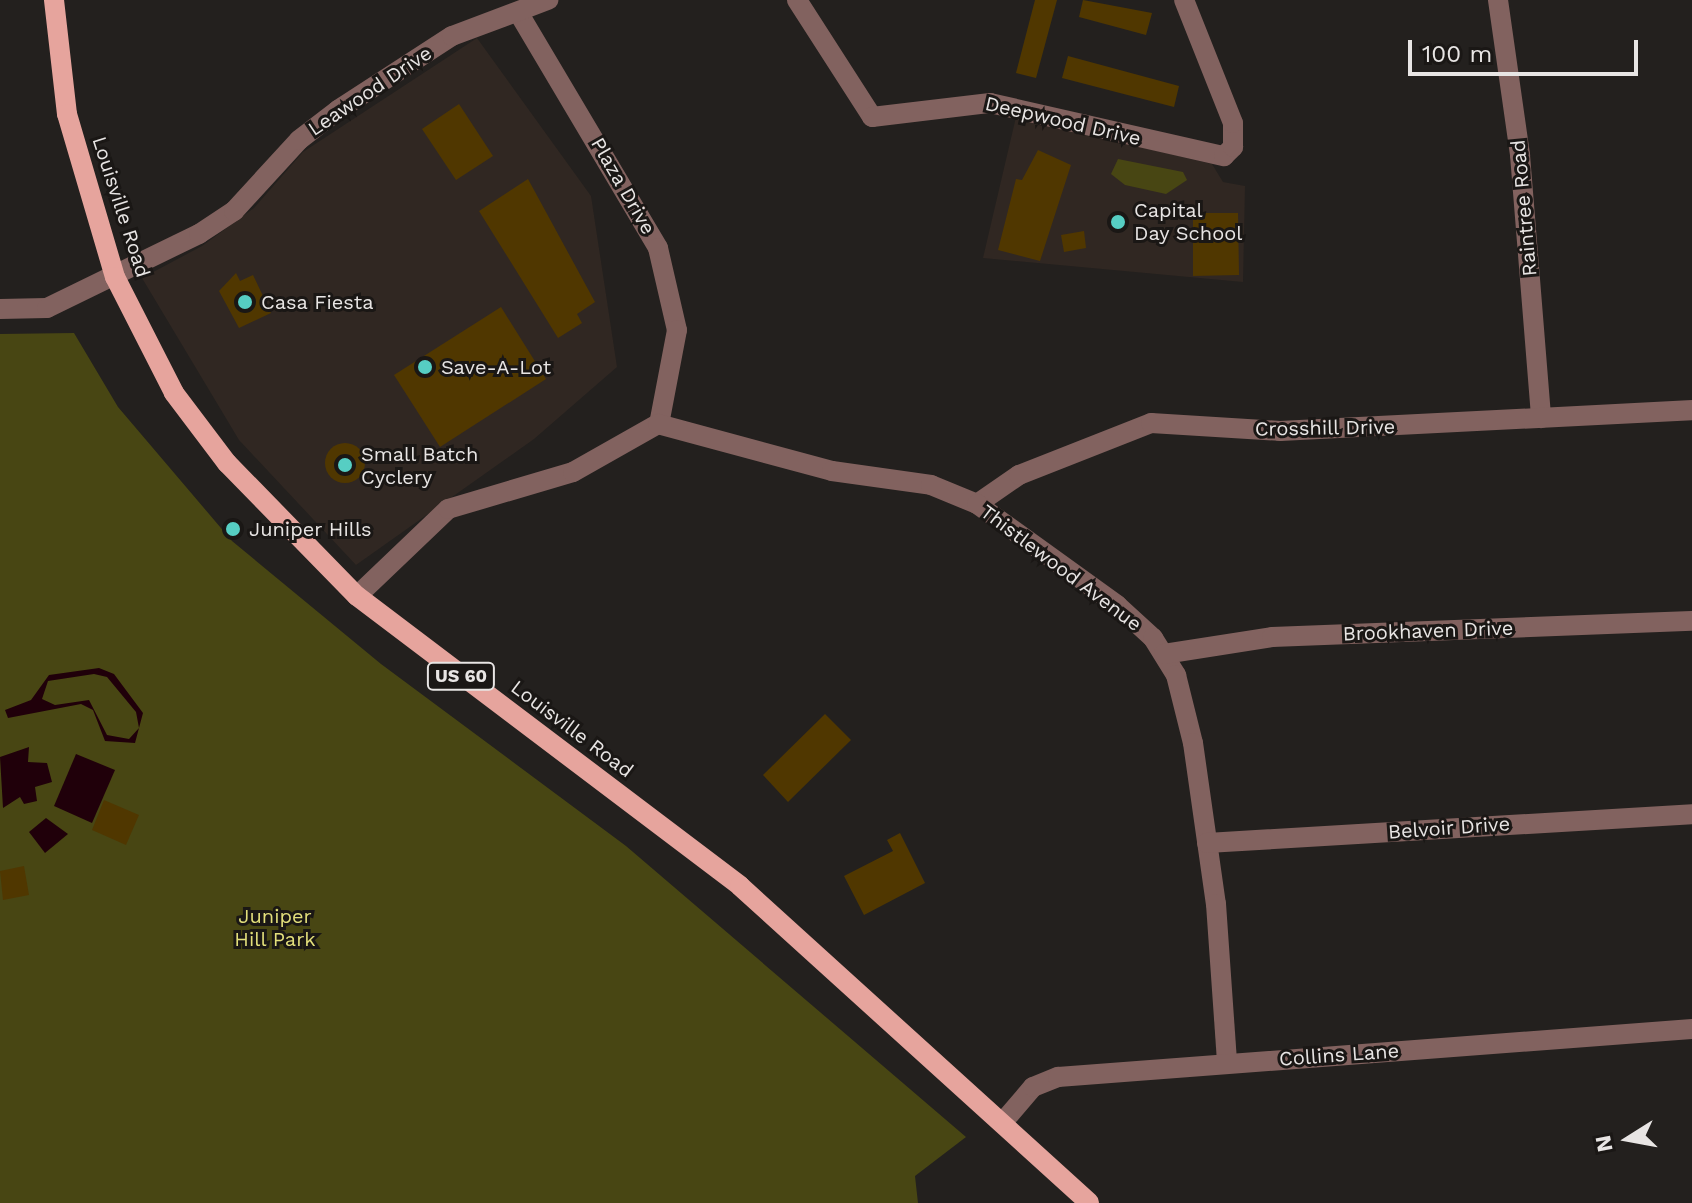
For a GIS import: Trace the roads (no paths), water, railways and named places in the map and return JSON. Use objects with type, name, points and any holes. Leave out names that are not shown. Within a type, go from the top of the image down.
[{"type":"main road","name":"Louisville Road","points":[[54,0],[67,114],[115,277],[174,393],[227,463],[357,596],[740,886],[1089,1203]]},
{"type":"street","name":"Leawood Drive","points":[[0,309],[47,308],[115,277],[226,217],[308,132],[435,46],[548,0]]},
{"type":"street","name":"Deepwood Drive","points":[[797,0],[872,117],[990,103],[1224,156],[1233,147],[1233,123],[1184,0]]},
{"type":"street","name":"Raintree Road","points":[[1498,0],[1520,155],[1541,418]]},
{"type":"street","name":"Plaza Drive","points":[[518,12],[658,248],[677,330],[659,424]]},
{"type":"street","name":"Crosshill Drive","points":[[977,504],[1019,475],[1151,423],[1280,431],[1692,410]]},
{"type":"street","name":"Thistlewood Avenue","points":[[659,424],[832,471],[931,485],[977,504],[1117,605],[1164,654],[1186,706],[1207,843],[1227,1063]]},
{"type":"street","points":[[357,596],[448,509],[573,472],[659,424]]},
{"type":"street","name":"Brookhaven Drive","points":[[1164,654],[1272,637],[1692,621]]},
{"type":"street","name":"Belvoir Drive","points":[[1207,843],[1692,814]]},
{"type":"street","name":"Collins Lane","points":[[1003,1122],[1044,1080],[1227,1063],[1692,1029]]},
{"type":"place","name":"Capital Day School","points":[[1118,222]]},
{"type":"place","name":"Casa Fiesta","points":[[245,302]]},
{"type":"place","name":"Save-A-Lot","points":[[425,367]]},
{"type":"place","name":"Small Batch Cyclery","points":[[345,465]]},
{"type":"place","name":"Juniper Hills","points":[[233,529]]},
{"type":"park label","name":"Juniper Hill Park","points":[[275,928]]}]
